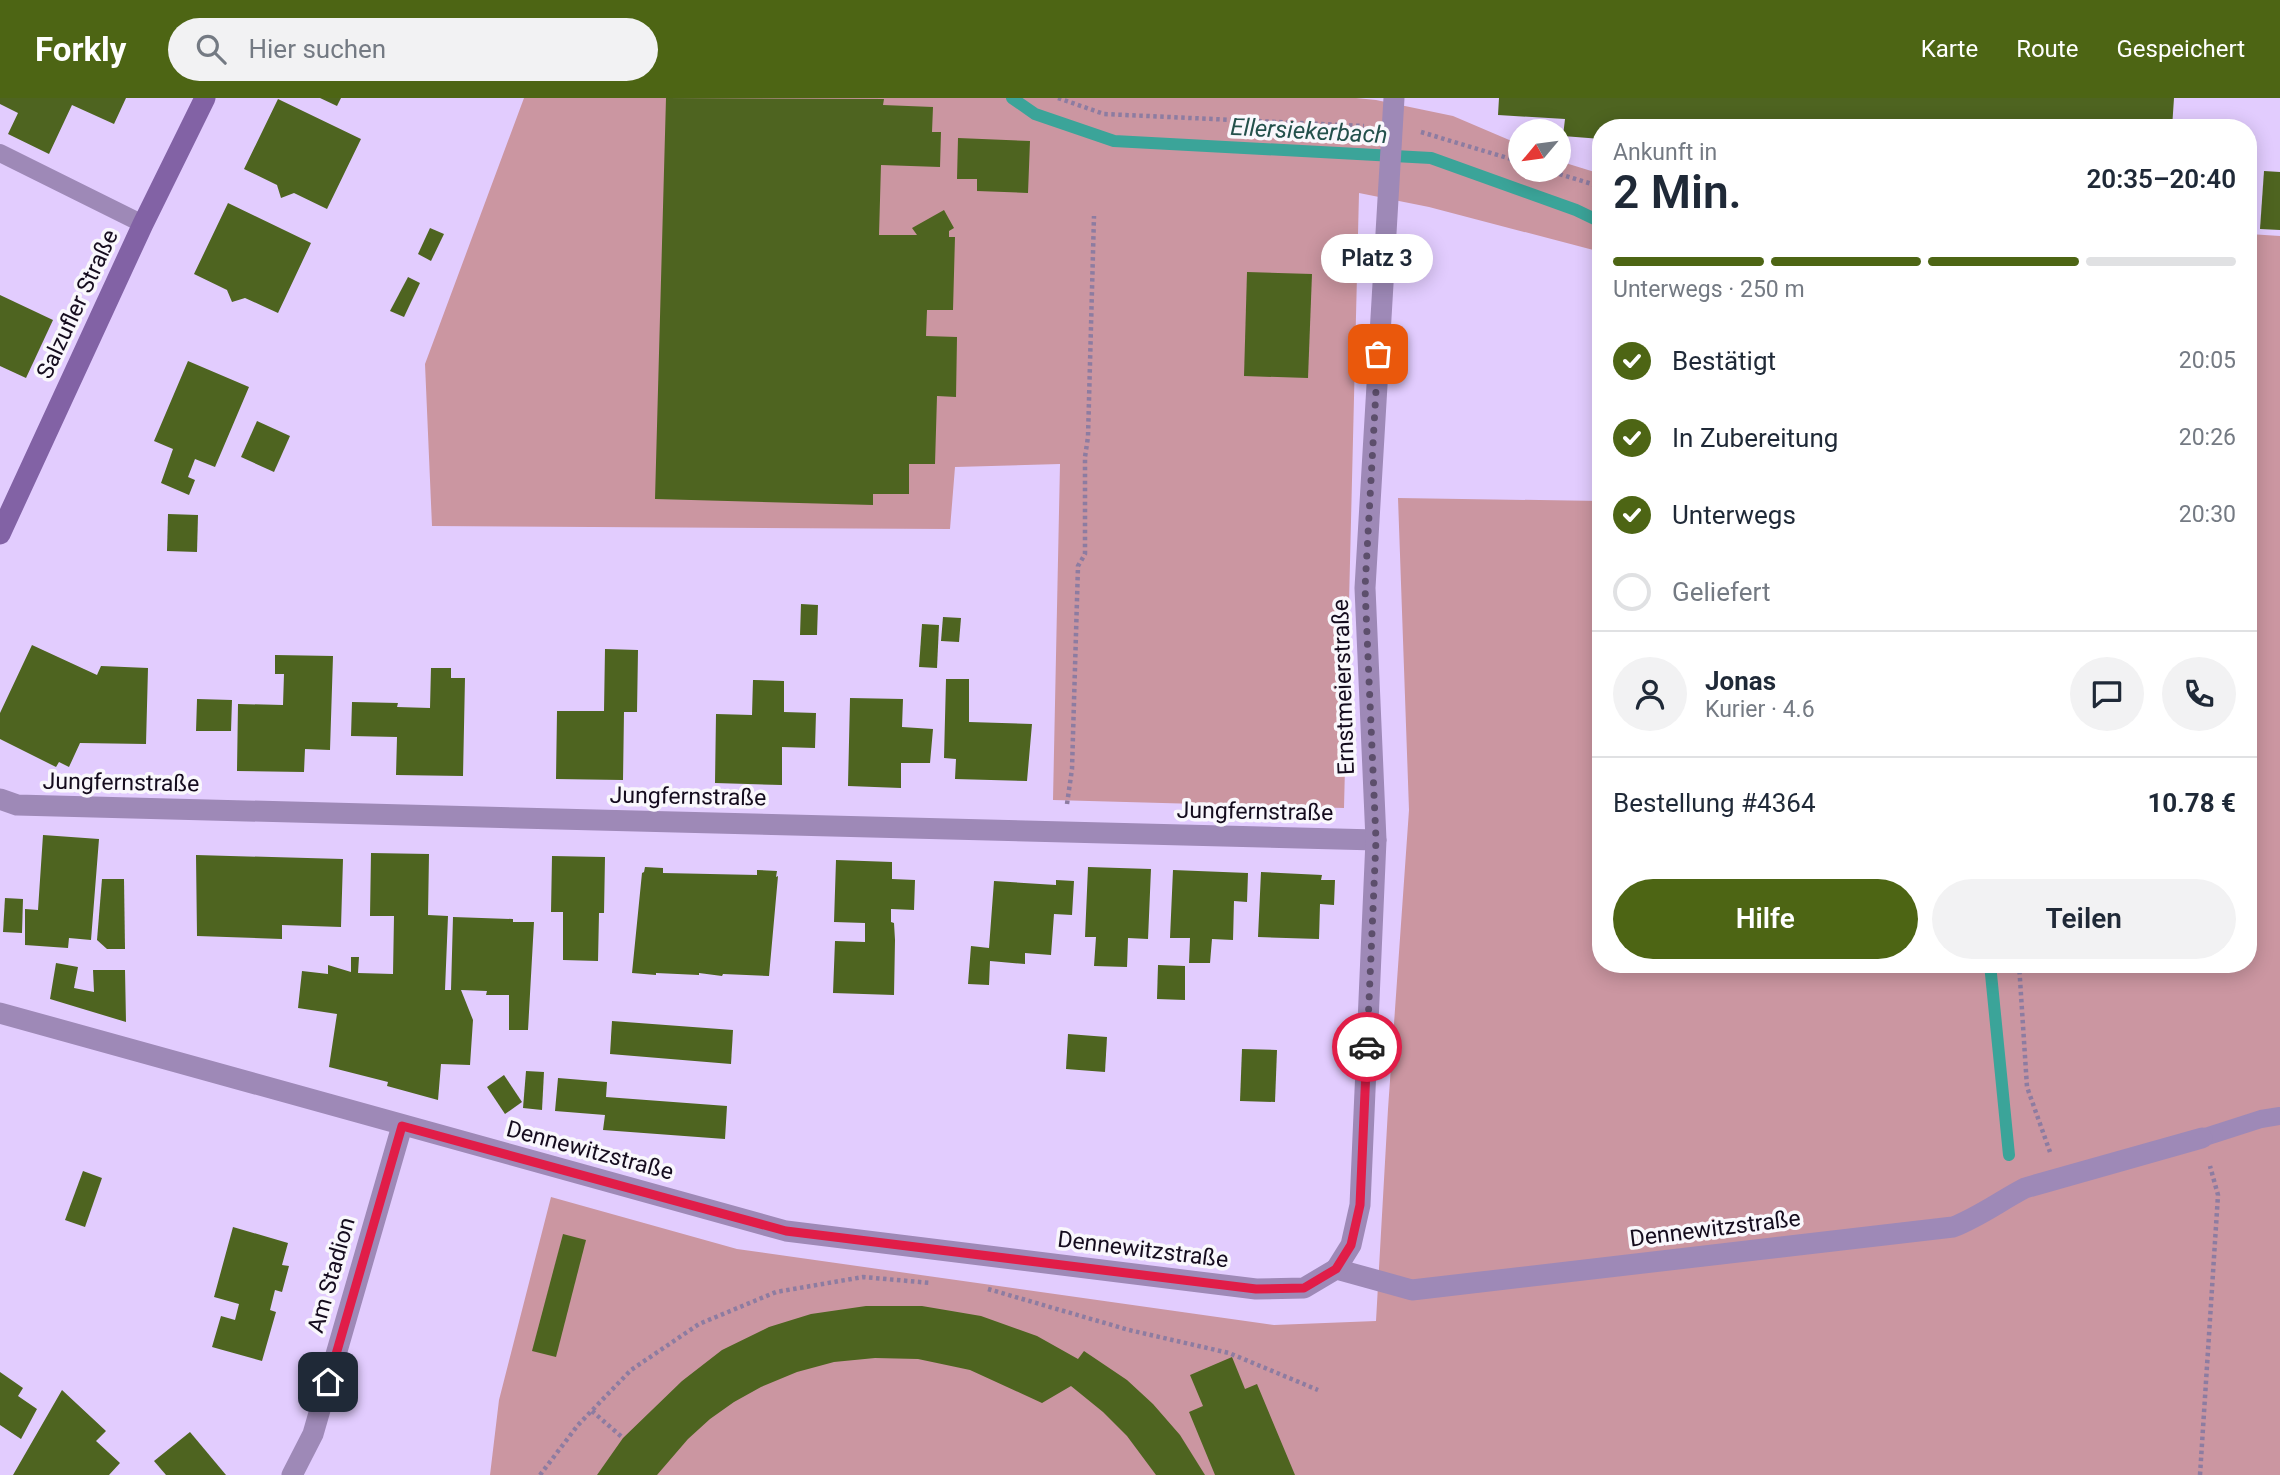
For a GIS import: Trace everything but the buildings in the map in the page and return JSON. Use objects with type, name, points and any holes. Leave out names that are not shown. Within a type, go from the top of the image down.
[{"type":"main road","name":"Salzufler Straße","points":[[0,534],[143,224],[205,98]]},
{"type":"street","name":"Ernstmeierstraße","points":[[1336,1269],[1351,1245],[1360,1205],[1376,840],[1365,588],[1394,98]]},
{"type":"street","name":"Jungfernstraße","points":[[0,799],[17,805],[1376,840]]},
{"type":"street","name":"Dennewitzstraße","points":[[0,1013],[797,1233],[1256,1289],[1304,1288],[1336,1269],[1412,1290],[1953,1227],[1975,1218],[1999,1201],[2025,1188],[2202,1138]]},
{"type":"street","name":"Am Stadion","points":[[292,1475],[313,1434],[402,1126]]},
{"type":"lane","points":[[0,153],[143,224]]},
{"type":"lane","name":"Dennewitzstraße","points":[[2202,1138],[2261,1119],[2280,1116]]},
{"type":"path","points":[[1058,98],[1104,114],[1391,134],[1423,132],[1508,158]]},
{"type":"path","points":[[1572,178],[1592,184]]},
{"type":"path","points":[[1063,832],[1072,769],[1078,566],[1085,554],[1085,457],[1088,437],[1094,216]]},
{"type":"path","points":[[2020,973],[2027,1087],[2060,1179]]},
{"type":"path","points":[[2200,1475],[2218,1195],[2202,1138]]},
{"type":"path","points":[[540,1475],[578,1425],[631,1370],[699,1324],[776,1292],[863,1277],[941,1283]]},
{"type":"path","points":[[980,1286],[1129,1330],[1229,1353],[1318,1390]]},
{"type":"path","points":[[592,1411],[623,1438]]},
{"type":"shaded area","points":[[524,98],[1356,98],[1453,116],[1508,139],[1508,182],[1572,182],[1572,165],[1592,171],[1592,250],[1429,207],[1359,193],[1344,808],[1053,800],[1060,464],[955,467],[950,529],[432,526],[425,364]]},
{"type":"shaded area","points":[[2257,235],[2280,236],[2280,1475],[490,1475],[499,1400],[551,1197],[737,1249],[1274,1325],[1376,1321],[1409,810],[1398,498],[1592,501],[1592,973],[2257,973]]},
{"type":"waterway","name":"Ellersiekerbach","points":[[1012,98],[1035,114],[1114,141],[1431,158],[1592,218]]},
{"type":"waterway","name":"Ellersiekerbach","points":[[1991,973],[2009,1155]]},
{"type":"way so far","points":[[1367,1047],[1376,840],[1365,588],[1378,354]]},
{"type":"place","name":"Platz 3","points":[[1378,354]]},
{"type":"route","points":[[328,1382],[402,1126],[786,1231],[1256,1289],[1304,1288],[1336,1269],[1351,1245],[1360,1205],[1367,1047]]}]
